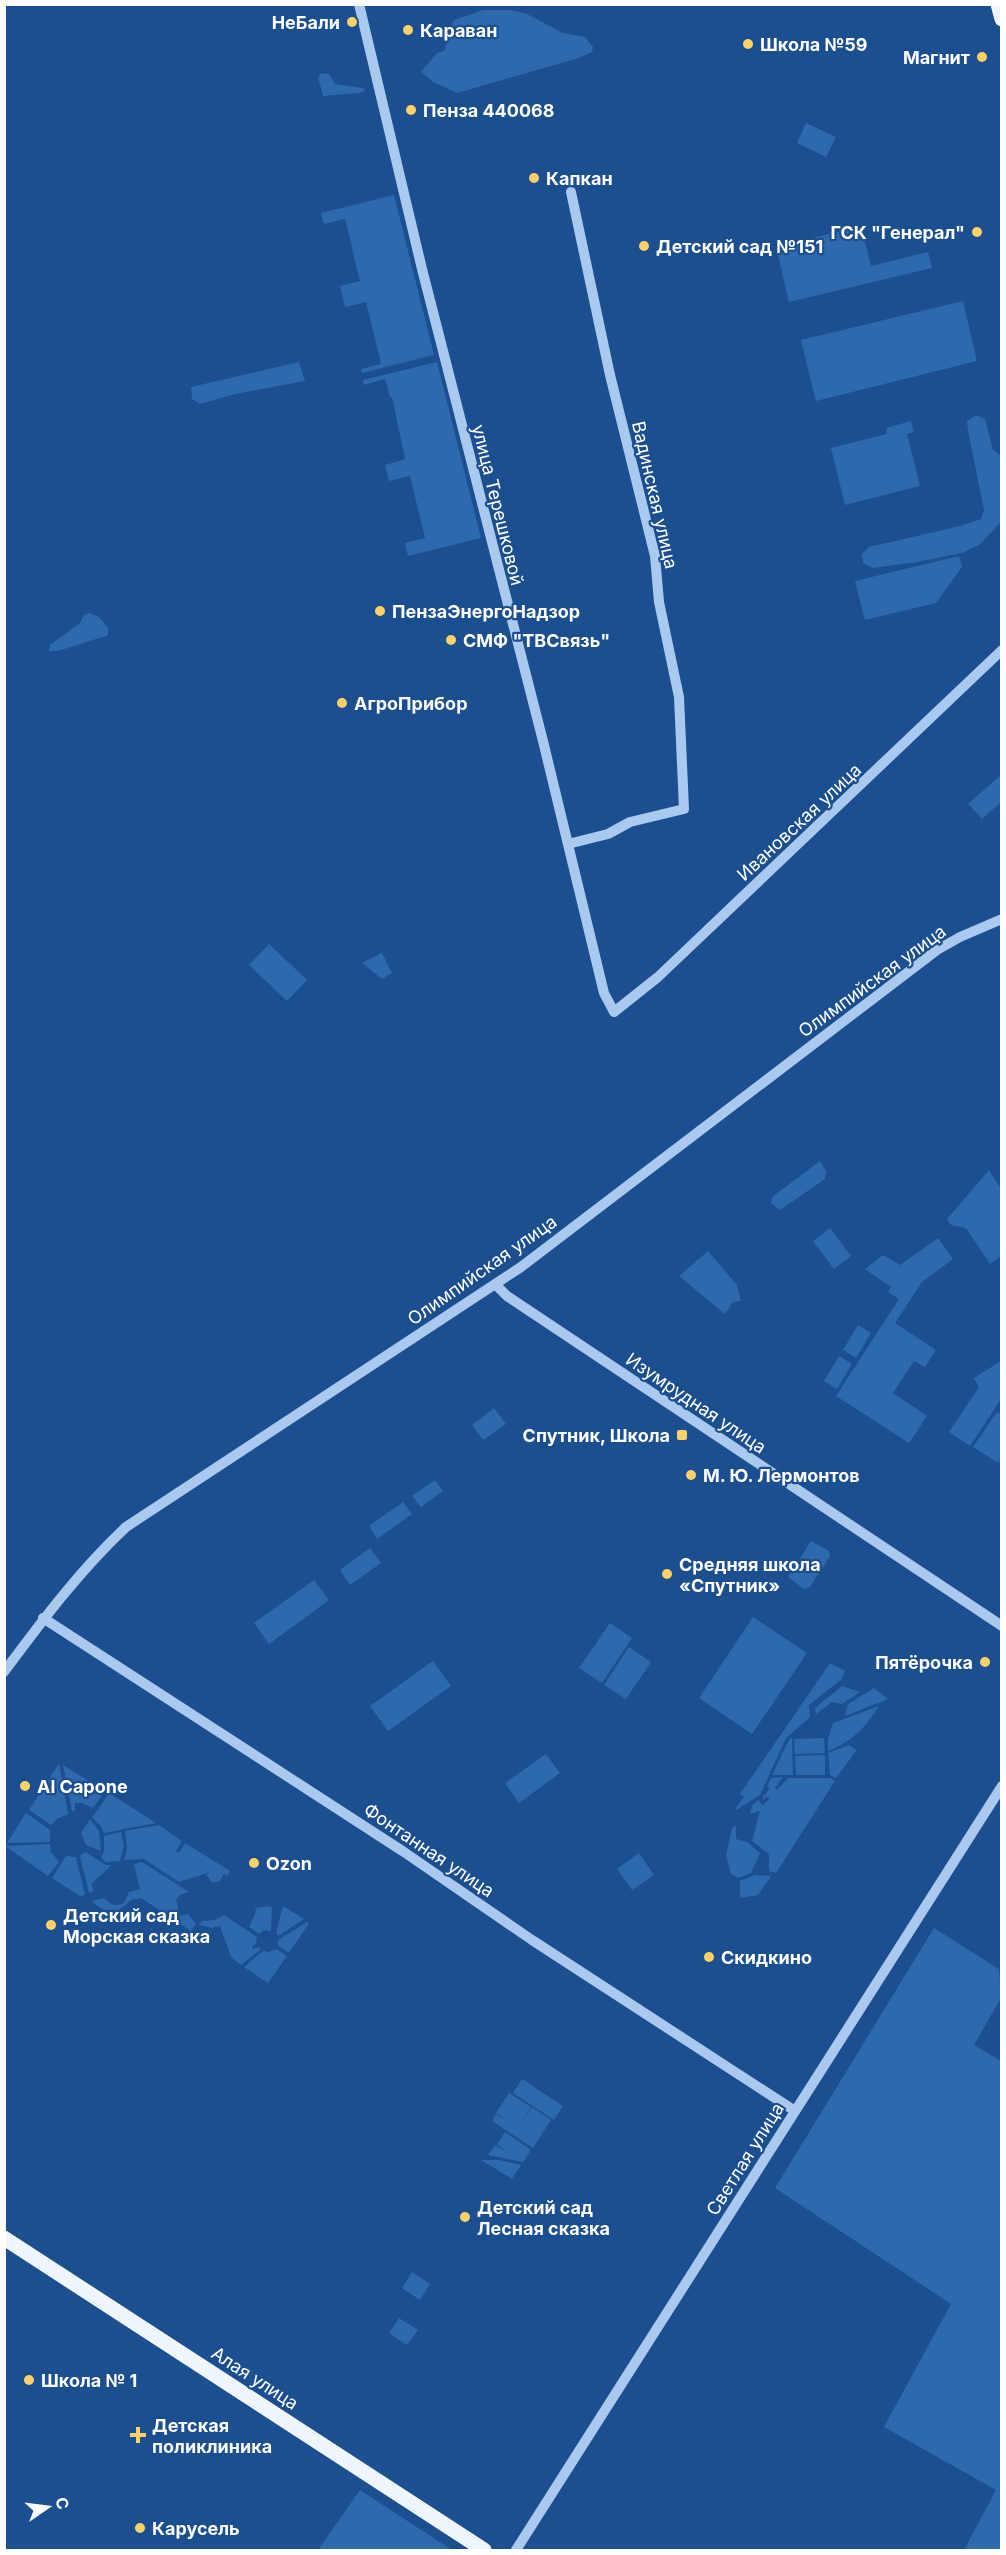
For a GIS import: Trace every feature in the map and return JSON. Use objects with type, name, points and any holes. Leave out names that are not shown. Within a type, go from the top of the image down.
[{"type":"main road","points":[[998,4],[1002,19]]},
{"type":"main road","name":"Алая улица","points":[[4,2238],[484,2550]]},
{"type":"street","name":"улица Терешковой","points":[[359,4],[422,269],[604,993],[614,1012]]},
{"type":"street","name":"Вадинская улица","points":[[568,844],[608,834],[630,822],[684,808],[679,697],[659,602],[656,556],[610,375],[571,192]]},
{"type":"street","name":"Ивановская улица","points":[[614,1012],[658,977],[1002,650]]},
{"type":"street","name":"Олимпийская улица","points":[[4,1672],[44,1618],[97,1554],[126,1527],[495,1284],[937,950],[1002,918]]},
{"type":"street","name":"Изумрудная улица","points":[[495,1284],[507,1296],[579,1345],[1002,1626]]},
{"type":"street","name":"Фонтанная улица","points":[[44,1618],[404,1852],[532,1940],[795,2111]]},
{"type":"street","name":"Светлая улица","points":[[516,2550],[1002,1786]]},
{"type":"shaded area","points":[[483,10],[511,10],[527,14],[563,33],[585,37],[593,47],[592,52],[579,58],[457,93],[433,82],[421,72],[437,53],[444,51],[454,20]]},
{"type":"shaded area","points":[[321,73],[329,74],[335,84],[363,88],[365,91],[323,96],[318,77]]},
{"type":"shaded area","points":[[806,123],[836,137],[826,157],[797,143]]},
{"type":"shaded area","points":[[394,195],[434,355],[362,373],[361,369],[381,364],[366,302],[345,307],[340,286],[360,281],[345,219],[324,224],[321,213]]},
{"type":"shaded area","points":[[861,226],[871,266],[928,252],[932,268],[789,302],[776,247]]},
{"type":"shaded area","points":[[963,301],[977,361],[816,401],[801,340]]},
{"type":"shaded area","points":[[299,362],[305,381],[235,394],[200,404],[192,399],[191,387]]},
{"type":"shaded area","points":[[437,362],[481,538],[408,556],[405,543],[425,538],[410,476],[389,481],[385,465],[405,459],[392,397],[390,397],[385,379],[364,385],[363,380]]},
{"type":"shaded area","points":[[976,415],[985,419],[993,450],[1001,456],[1001,522],[979,545],[962,553],[873,568],[863,563],[862,554],[869,547],[981,519],[984,510],[967,421]]},
{"type":"shaded area","points":[[911,421],[914,432],[907,434],[920,486],[845,505],[831,448],[887,434],[886,428]]},
{"type":"shaded area","points":[[959,556],[962,567],[936,603],[865,620],[855,581]]},
{"type":"shaded area","points":[[89,613],[99,617],[109,629],[107,636],[61,650],[49,651],[50,645],[80,623],[84,615]]},
{"type":"shaded area","points":[[1001,775],[1001,802],[982,819],[968,804]]},
{"type":"shaded area","points":[[269,944],[307,980],[287,1001],[249,965]]},
{"type":"shaded area","points":[[382,953],[392,973],[382,979],[362,963]]},
{"type":"shaded area","points":[[820,1161],[826,1171],[825,1179],[780,1210],[771,1203],[772,1197]]},
{"type":"shaded area","points":[[989,1170],[1001,1189],[1001,1256],[990,1264],[966,1228],[951,1225],[947,1219]]},
{"type":"shaded area","points":[[830,1228],[851,1256],[834,1269],[813,1241]]},
{"type":"shaded area","points":[[938,1238],[953,1259],[922,1282],[895,1323],[936,1350],[925,1367],[914,1361],[893,1393],[927,1416],[909,1443],[836,1396],[899,1299],[888,1292],[891,1287],[865,1269],[883,1255],[900,1265]]},
{"type":"shaded area","points":[[708,1251],[737,1285],[741,1301],[733,1302],[725,1314],[679,1276]]},
{"type":"shaded area","points":[[858,1325],[871,1333],[856,1358],[843,1350]]},
{"type":"shaded area","points":[[839,1356],[852,1364],[837,1389],[824,1381]]},
{"type":"shaded area","points":[[1001,1361],[1001,1399],[970,1446],[949,1432],[979,1387],[974,1378]]},
{"type":"shaded area","points":[[494,1408],[506,1424],[483,1440],[472,1425]]},
{"type":"shaded area","points":[[997,1412],[1002,1415],[1001,1458],[998,1463],[973,1447]]},
{"type":"shaded area","points":[[435,1480],[443,1491],[421,1507],[412,1496]]},
{"type":"shaded area","points":[[403,1502],[412,1514],[377,1539],[369,1526]]},
{"type":"shaded area","points":[[811,1541],[829,1551],[830,1556],[810,1587],[804,1589],[788,1577]]},
{"type":"shaded area","points":[[370,1548],[381,1563],[350,1585],[340,1570]]},
{"type":"shaded area","points":[[314,1580],[329,1600],[269,1644],[254,1623]]},
{"type":"shaded area","points":[[753,1617],[807,1653],[752,1734],[699,1698]]},
{"type":"shaded area","points":[[610,1623],[632,1638],[602,1683],[579,1668]]},
{"type":"shaded area","points":[[629,1647],[651,1662],[626,1699],[604,1685]]},
{"type":"shaded area","points":[[433,1661],[451,1686],[388,1731],[370,1706]]},
{"type":"shaded area","points":[[830,1663],[845,1671],[842,1679],[809,1705],[810,1717],[786,1738],[760,1795],[736,1810],[744,1797],[740,1794]]},
{"type":"shaded area","points":[[842,1686],[860,1692],[842,1704],[832,1702],[816,1714],[815,1708]]},
{"type":"shaded area","points":[[874,1688],[888,1699],[845,1716],[848,1704]]},
{"type":"shaded area","points":[[879,1706],[858,1733],[845,1743],[828,1751],[828,1739],[833,1723]]},
{"type":"shaded area","points":[[792,1737],[793,1775],[772,1775],[789,1740]]},
{"type":"shaded area","points":[[824,1738],[825,1753],[795,1754],[794,1739]]},
{"type":"shaded area","points":[[849,1745],[857,1750],[836,1778],[830,1775],[828,1753]]},
{"type":"shaded area","points":[[546,1754],[560,1773],[519,1803],[505,1783]]},
{"type":"shaded area","points":[[825,1755],[825,1775],[796,1775],[795,1756]]},
{"type":"shaded area","points":[[59,1763],[68,1814],[51,1825],[29,1810]]},
{"type":"shaded area","points":[[63,1765],[105,1791],[93,1808],[75,1803],[75,1811],[72,1811]]},
{"type":"shaded area","points":[[783,1777],[775,1788],[777,1790],[788,1778],[830,1778],[835,1781],[776,1873],[769,1871],[769,1854],[752,1841],[760,1811],[750,1814],[752,1805],[758,1800],[763,1805],[770,1798],[766,1797],[763,1800],[770,1788],[767,1787],[771,1778]]},
{"type":"shaded area","points":[[109,1793],[156,1823],[104,1833],[100,1825],[92,1818]]},
{"type":"shaded area","points":[[26,1813],[50,1830],[50,1842],[7,1843]]},
{"type":"shaded area","points":[[90,1819],[99,1831],[101,1851],[86,1845],[81,1833]]},
{"type":"shaded area","points":[[159,1825],[182,1841],[176,1851],[179,1853],[185,1843],[230,1871],[227,1876],[224,1874],[219,1882],[212,1882],[206,1875],[210,1872],[179,1882],[144,1859],[124,1860],[127,1848],[125,1831]]},
{"type":"shaded area","points":[[736,1826],[736,1839],[747,1842],[760,1853],[751,1873],[738,1878],[731,1874],[726,1856],[732,1828]]},
{"type":"shaded area","points":[[121,1832],[124,1846],[120,1861],[106,1862],[101,1858],[104,1851],[104,1836]]},
{"type":"shaded area","points":[[50,1844],[51,1852],[59,1862],[48,1876],[5,1846]]},
{"type":"shaded area","points":[[85,1852],[106,1865],[112,1865],[92,1883],[93,1892],[89,1893],[80,1856]]},
{"type":"shaded area","points":[[639,1853],[654,1875],[632,1890],[617,1869]]},
{"type":"shaded area","points":[[66,1856],[76,1857],[85,1895],[80,1896],[52,1878]]},
{"type":"shaded area","points":[[142,1862],[189,1892],[180,1895],[176,1900],[180,1916],[188,1914],[196,1924],[191,1931],[141,1898],[131,1900],[118,1911],[104,1910],[93,1903],[93,1901],[104,1898],[113,1905],[124,1903],[129,1892],[140,1889],[134,1864]]},
{"type":"shaded area","points":[[755,1875],[771,1876],[758,1895],[740,1898],[740,1881]]},
{"type":"shaded area","points":[[269,1906],[272,1908],[271,1931],[264,1930],[259,1934],[249,1927],[256,1912],[255,1908]]},
{"type":"shaded area","points":[[283,1906],[304,1919],[278,1936],[276,1933]]},
{"type":"shaded area","points":[[224,1915],[257,1937],[256,1944],[252,1946],[253,1949],[259,1947],[261,1949],[241,1965],[231,1957],[220,1926],[212,1928],[199,1925],[202,1921],[214,1920]]},
{"type":"shaded area","points":[[307,1922],[309,1923],[289,1953],[278,1946],[278,1940]]},
{"type":"shaded area","points":[[934,1928],[999,1969],[1001,1998],[974,2045],[1001,2061],[1001,2550],[964,2550],[996,2490],[884,2427],[951,2304],[775,2188]]},
{"type":"shaded area","points":[[276,1949],[287,1956],[268,1983],[244,1967],[263,1951]]},
{"type":"shaded area","points":[[522,2079],[563,2106],[554,2120],[513,2093]]},
{"type":"shaded area","points":[[509,2093],[531,2107],[517,2128],[532,2107],[551,2120],[533,2148],[492,2121],[496,2114],[507,2121],[496,2113]]},
{"type":"shaded area","points":[[505,2132],[531,2150],[523,2162],[488,2155],[495,2145],[505,2151],[497,2144]]},
{"type":"shaded area","points":[[481,2160],[499,2160],[521,2165],[512,2179]]},
{"type":"shaded area","points":[[412,2272],[430,2284],[420,2300],[402,2288]]},
{"type":"shaded area","points":[[399,2318],[418,2330],[407,2345],[389,2333]]},
{"type":"shaded area","points":[[360,2490],[452,2550],[318,2550]]},
{"type":"place","name":"НеБали","points":[[352,22]]},
{"type":"place","name":"Караван","points":[[408,30]]},
{"type":"place","name":"Школа №59","points":[[748,44]]},
{"type":"place","name":"Магнит","points":[[982,57]]},
{"type":"place","name":"Пенза 440068","points":[[411,110]]},
{"type":"place","name":"Капкан","points":[[534,178]]},
{"type":"place","name":"ГСК \"Генерал\"","points":[[977,232]]},
{"type":"place","name":"Детский сад №151","points":[[644,246]]},
{"type":"place","name":"ПензаЭнергоНадзор","points":[[380,611]]},
{"type":"place","name":"СМФ \"ТВСвязь\"","points":[[451,640]]},
{"type":"place","name":"АгроПрибор","points":[[342,703]]},
{"type":"place","name":"Спутник, Школа","points":[[682,1435]]},
{"type":"place","name":"М. Ю. Лермонтов","points":[[691,1475]]},
{"type":"place","name":"Средняя школа «Спутник»","points":[[667,1574]]},
{"type":"place","name":"Пятёрочка","points":[[985,1662]]},
{"type":"place","name":"Al Capone","points":[[25,1786]]},
{"type":"place","name":"Ozon","points":[[254,1863]]},
{"type":"place","name":"Детский сад Морская сказка","points":[[51,1925]]},
{"type":"place","name":"Скидкино","points":[[709,1957]]},
{"type":"place","name":"Детский сад Лесная сказка","points":[[465,2217]]},
{"type":"place","name":"Школа № 1","points":[[29,2380]]},
{"type":"place","name":"Детская поликлиника","points":[[138,2435]]},
{"type":"place","name":"Карусель","points":[[140,2528]]}]
